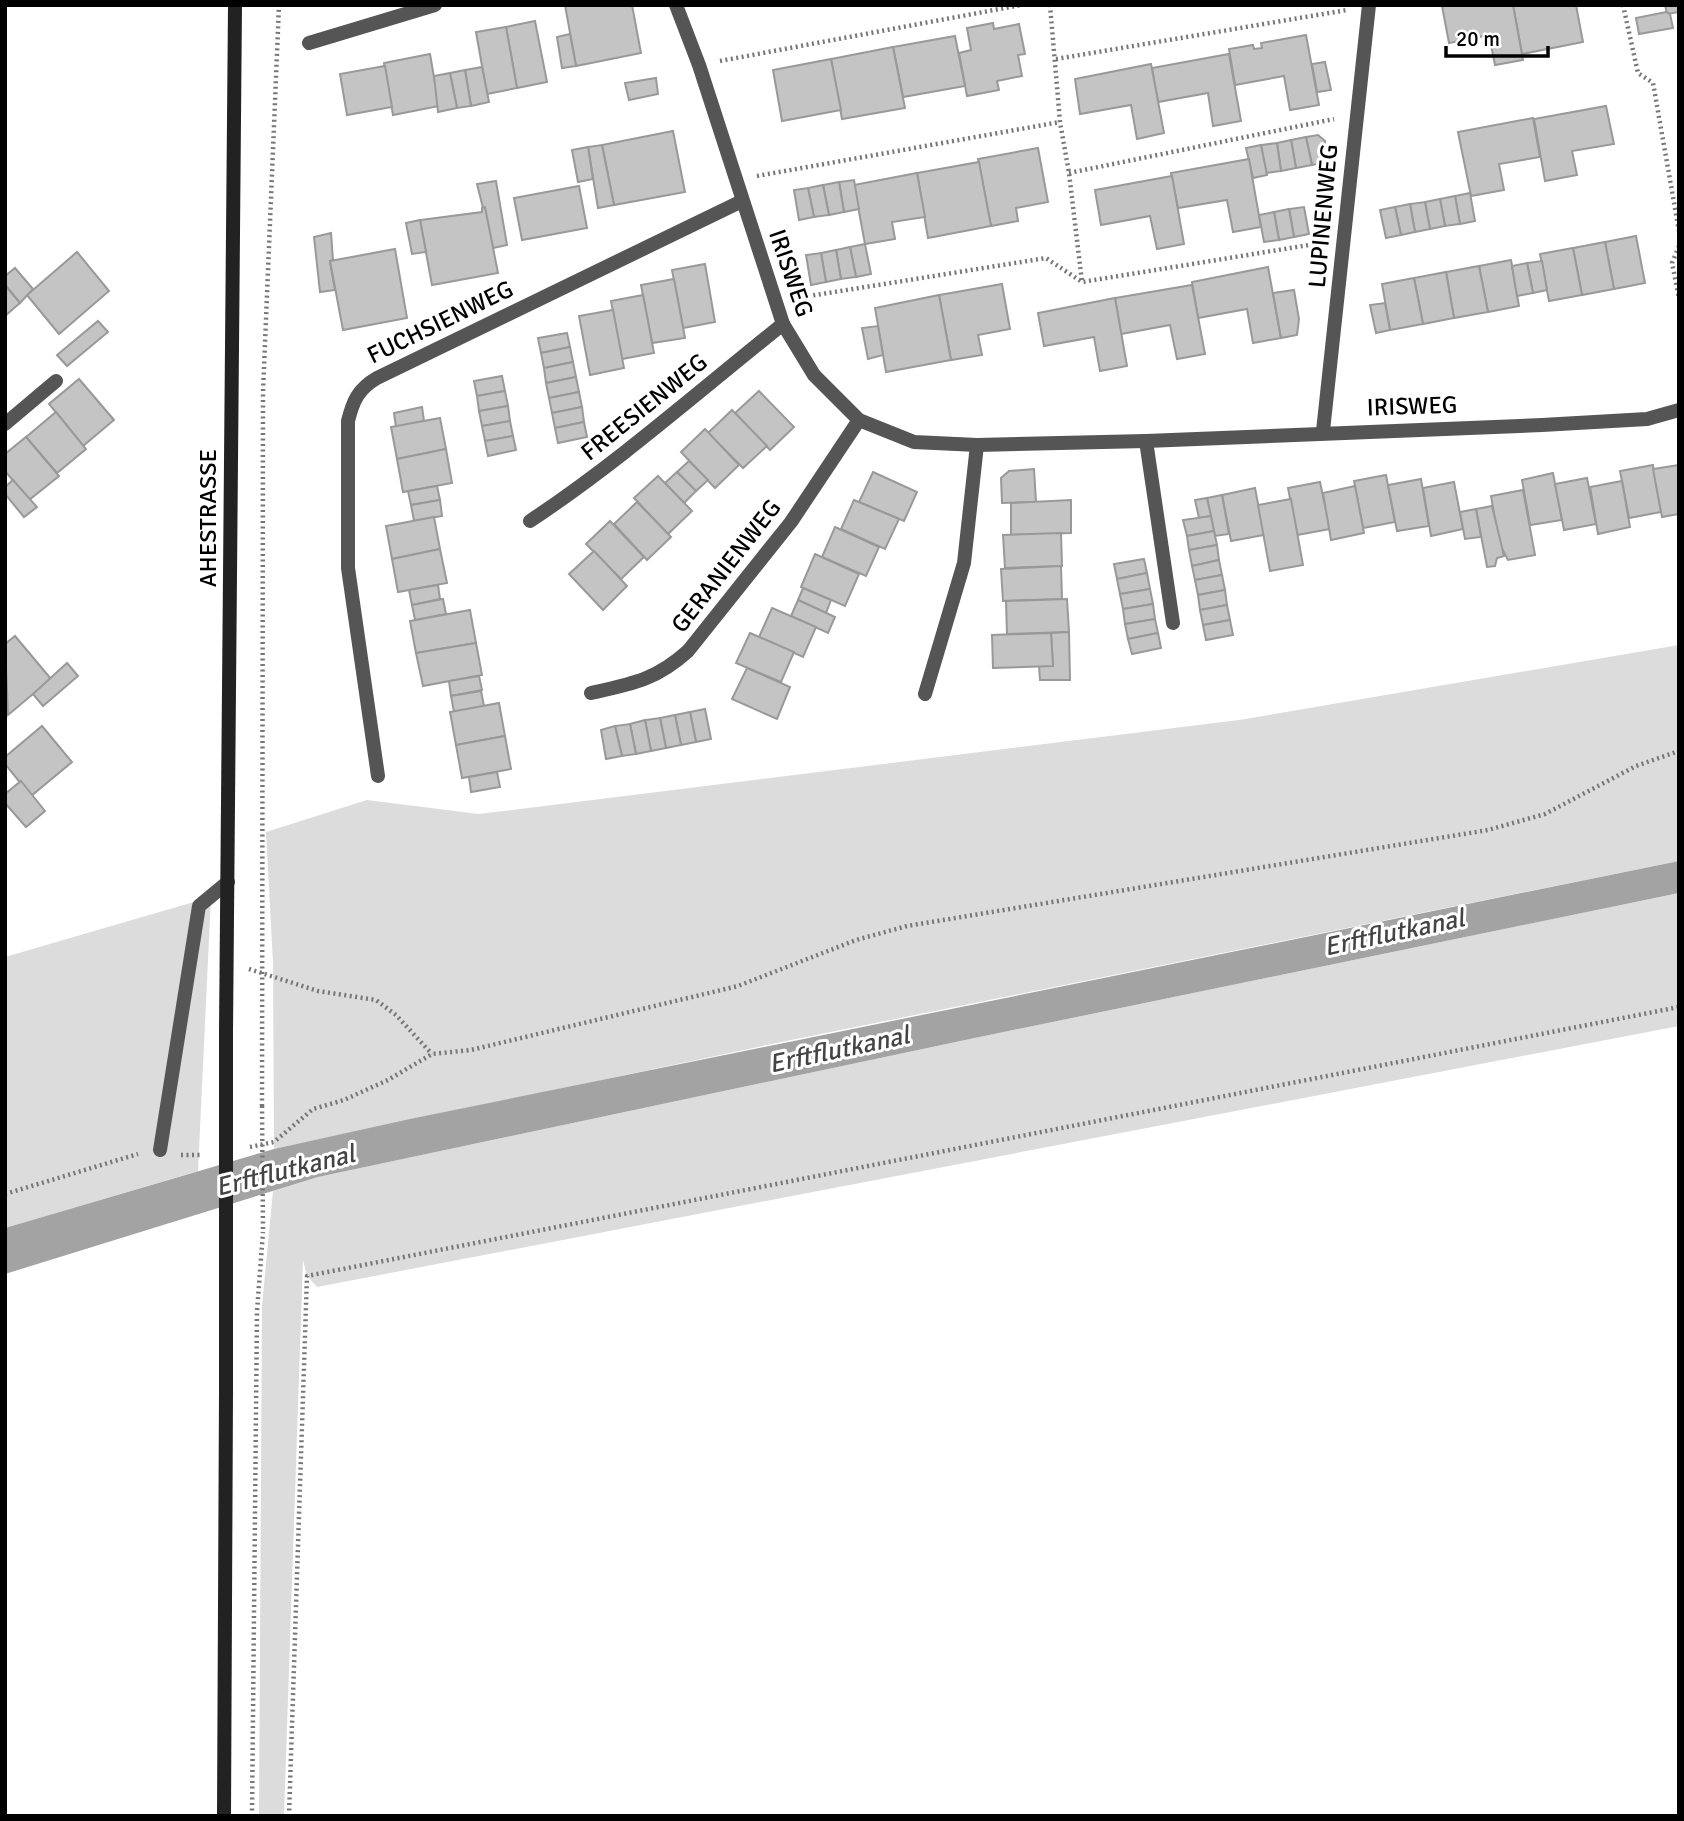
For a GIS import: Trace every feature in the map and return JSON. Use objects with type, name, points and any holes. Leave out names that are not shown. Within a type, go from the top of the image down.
[{"type":"street","name":"AHESTRASSE","points":[[224,1816],[226,1031],[235,5]]},
{"type":"street","points":[[309,43],[435,5]]},
{"type":"street","name":"IRISWEG","points":[[676,5],[699,65],[783,324],[814,375],[859,420],[914,442],[976,445],[1146,441],[1323,431],[1647,419],[1679,410]]},
{"type":"street","name":"LUPINENWEG","points":[[1323,431],[1346,239],[1355,115],[1369,6]]},
{"type":"street","name":"FUCHSIENWEG","points":[[378,776],[348,568],[348,421],[353,400],[364,386],[377,378],[743,201]]},
{"type":"street","name":"FREESIENWEG","points":[[530,521],[595,478],[664,418],[783,324]]},
{"type":"street","points":[[5,424],[56,381]]},
{"type":"street","name":"GERANIENWEG","points":[[591,693],[647,681],[670,668],[688,652],[791,522],[859,420]]},
{"type":"street","points":[[1146,441],[1172,623]]},
{"type":"street","points":[[925,694],[964,563],[976,445]]},
{"type":"street","points":[[160,1150],[199,906],[228,882]]},
{"type":"path","points":[[252,1816],[257,1311],[263,1231],[263,391],[279,5]]},
{"type":"path","points":[[699,65],[1021,5]]},
{"type":"path","points":[[1050,5],[1059,122],[1069,173],[1082,282]]},
{"type":"path","points":[[1623,5],[1638,73],[1653,83],[1679,231]]},
{"type":"path","points":[[1056,59],[1369,6]]},
{"type":"path","points":[[1069,173],[1355,115]]},
{"type":"path","points":[[736,180],[1059,122]]},
{"type":"path","points":[[776,302],[1046,258],[1082,282],[1346,239]]},
{"type":"path","points":[[1679,246],[1672,263],[1679,298]]},
{"type":"path","points":[[313,1109],[344,1100],[388,1080],[432,1054],[471,1050],[738,986],[856,940],[907,926],[1488,830],[1545,814],[1636,766],[1679,751]]},
{"type":"path","points":[[262,973],[318,991],[376,1000],[396,1015],[432,1054]]},
{"type":"path","points":[[289,1816],[307,1276],[1679,1007]]},
{"type":"path","points":[[5,1195],[144,1152],[160,1150]]},
{"type":"shaded area","points":[[1679,645],[1679,861],[791,1040],[274,1149],[273,963],[266,832],[367,800],[479,814],[1239,720]]},
{"type":"shaded area","points":[[1679,893],[1679,1026],[317,1287],[307,1276],[303,1260],[284,1816],[259,1816],[262,1306],[273,1191],[318,1177]]},
{"type":"shaded area","points":[[211,897],[198,1171],[5,1228],[5,957]]},
{"type":"water","name":"Erftflutkanal","points":[[1679,861],[1679,893],[318,1177],[5,1274],[5,1228],[274,1149]]},
{"type":"building","points":[[565,5],[632,5],[641,53],[576,66]]},
{"type":"building","points":[[1513,5],[1576,5],[1583,42],[1522,54]]},
{"type":"building","points":[[1513,5],[1523,60],[1495,65],[1489,35],[1449,43],[1442,6]]},
{"type":"building","points":[[1665,5],[1679,5],[1679,12],[1667,14]]},
{"type":"building","points":[[1666,12],[1670,14],[1673,28],[1639,34],[1636,18]]},
{"type":"building","points":[[535,21],[547,82],[517,88],[506,27]]},
{"type":"building","points":[[993,23],[994,29],[1019,24],[1025,54],[1018,55],[1022,76],[997,81],[999,90],[967,96],[959,53],[971,50],[967,28]]},
{"type":"building","points":[[506,27],[517,88],[487,94],[476,32]]},
{"type":"building","points":[[570,34],[576,66],[562,68],[557,37]]},
{"type":"building","points":[[1306,35],[1319,105],[1290,110],[1284,76],[1235,85],[1229,49],[1253,45],[1254,49],[1262,48],[1261,43]]},
{"type":"building","points":[[955,36],[965,86],[903,97],[893,47]]},
{"type":"building","points":[[893,47],[905,108],[842,119],[831,59]]},
{"type":"building","points":[[430,54],[439,106],[393,115],[384,63]]},
{"type":"building","points":[[1229,54],[1241,121],[1213,126],[1208,93],[1158,102],[1152,68]]},
{"type":"building","points":[[831,59],[841,110],[782,121],[773,70]]},
{"type":"building","points":[[1325,62],[1331,90],[1317,92],[1312,64]]},
{"type":"building","points":[[1151,64],[1164,133],[1137,139],[1131,105],[1080,114],[1075,79]]},
{"type":"building","points":[[385,66],[392,107],[347,115],[340,74]]},
{"type":"building","points":[[482,67],[489,102],[471,106],[465,70]]},
{"type":"building","points":[[465,70],[471,106],[457,108],[450,73]]},
{"type":"building","points":[[450,73],[457,108],[438,112],[434,76]]},
{"type":"building","points":[[656,78],[658,94],[629,100],[625,83]]},
{"type":"building","points":[[1606,106],[1614,144],[1572,151],[1577,175],[1545,181],[1534,119]]},
{"type":"building","points":[[1533,118],[1540,157],[1499,164],[1504,190],[1471,196],[1458,132]]},
{"type":"building","points":[[673,131],[685,192],[614,205],[602,145]]},
{"type":"building","points":[[1318,135],[1325,141],[1322,163],[1312,165],[1306,137]]},
{"type":"building","points":[[1306,137],[1312,165],[1296,168],[1291,140]]},
{"type":"building","points":[[1291,140],[1296,168],[1281,171],[1277,143]]},
{"type":"building","points":[[1277,143],[1281,171],[1266,173],[1261,145]]},
{"type":"building","points":[[602,145],[614,205],[598,208],[588,147]]},
{"type":"building","points":[[1261,145],[1267,175],[1253,178],[1246,148]]},
{"type":"building","points":[[588,147],[593,179],[578,182],[572,150]]},
{"type":"building","points":[[1038,148],[1048,202],[1016,208],[1018,221],[991,226],[978,159]]},
{"type":"building","points":[[1249,159],[1261,227],[1233,232],[1227,200],[1178,208],[1171,173]]},
{"type":"building","points":[[979,162],[991,226],[928,238],[917,173]]},
{"type":"building","points":[[917,173],[925,217],[892,222],[895,239],[865,244],[854,185]]},
{"type":"building","points":[[1172,176],[1184,244],[1157,249],[1150,216],[1101,225],[1095,190]]},
{"type":"building","points":[[854,180],[859,209],[844,212],[839,182]]},
{"type":"building","points":[[496,181],[507,245],[493,248],[477,184]]},
{"type":"building","points":[[839,182],[844,212],[829,215],[823,185]]},
{"type":"building","points":[[823,185],[829,215],[814,217],[808,188]]},
{"type":"building","points":[[579,186],[587,228],[522,240],[514,198]]},
{"type":"building","points":[[808,188],[814,217],[799,220],[794,190]]},
{"type":"building","points":[[1470,193],[1475,221],[1460,224],[1455,196]]},
{"type":"building","points":[[1455,196],[1460,224],[1445,226],[1440,199]]},
{"type":"building","points":[[1440,199],[1445,226],[1430,229],[1425,202]]},
{"type":"building","points":[[1425,202],[1430,229],[1415,232],[1410,204]]},
{"type":"building","points":[[1410,204],[1415,232],[1401,235],[1395,207]]},
{"type":"building","points":[[485,207],[498,273],[432,285],[420,220],[482,212]]},
{"type":"building","points":[[1304,207],[1309,234],[1294,237],[1289,209]]},
{"type":"building","points":[[1395,207],[1401,235],[1386,238],[1380,210]]},
{"type":"building","points":[[1289,209],[1294,237],[1279,240],[1274,212]]},
{"type":"building","points":[[1274,212],[1279,240],[1264,242],[1259,215]]},
{"type":"building","points":[[420,220],[426,252],[412,254],[406,223]]},
{"type":"building","points":[[331,233],[333,260],[330,261],[335,290],[320,292],[314,237]]},
{"type":"building","points":[[1636,236],[1645,283],[1614,289],[1605,242]]},
{"type":"building","points":[[1605,242],[1614,289],[1582,295],[1573,248]]},
{"type":"building","points":[[865,244],[871,274],[856,277],[850,247]]},
{"type":"building","points":[[850,247],[856,277],[841,279],[836,250]]},
{"type":"building","points":[[1573,248],[1582,295],[1549,301],[1540,254]]},
{"type":"building","points":[[395,249],[407,318],[343,330],[330,261]]},
{"type":"building","points":[[836,250],[841,279],[826,282],[821,253]]},
{"type":"building","points":[[77,252],[109,291],[59,334],[27,295]]},
{"type":"building","points":[[821,253],[826,282],[811,285],[806,255]]},
{"type":"building","points":[[1511,260],[1519,306],[1488,312],[1479,266]]},
{"type":"building","points":[[1542,261],[1547,290],[1533,293],[1527,263]]},
{"type":"building","points":[[1527,263],[1533,293],[1517,296],[1512,266]]},
{"type":"building","points":[[705,264],[715,322],[683,328],[672,270]]},
{"type":"building","points":[[1479,266],[1488,312],[1454,318],[1446,272]]},
{"type":"building","points":[[1268,267],[1281,338],[1253,343],[1247,309],[1198,318],[1192,282]]},
{"type":"building","points":[[15,268],[33,289],[20,303],[5,285],[5,276]]},
{"type":"building","points":[[1446,272],[1454,318],[1423,324],[1414,278]]},
{"type":"building","points":[[1414,278],[1423,324],[1390,330],[1382,284]]},
{"type":"building","points":[[674,279],[685,338],[652,343],[641,285]]},
{"type":"building","points":[[1002,284],[1010,329],[978,335],[982,355],[951,360],[939,295]]},
{"type":"building","points":[[5,285],[20,303],[5,316]]},
{"type":"building","points":[[1192,285],[1205,354],[1177,359],[1170,325],[1121,334],[1115,298]]},
{"type":"building","points":[[1294,290],[1299,319],[1297,335],[1281,338],[1273,293]]},
{"type":"building","points":[[643,295],[654,353],[622,359],[611,301]]},
{"type":"building","points":[[939,295],[951,360],[886,372],[875,308]]},
{"type":"building","points":[[1115,298],[1127,366],[1100,371],[1094,337],[1044,346],[1038,313]]},
{"type":"building","points":[[1385,303],[1390,330],[1376,333],[1370,305]]},
{"type":"building","points":[[613,310],[624,368],[590,375],[579,316]]},
{"type":"building","points":[[98,321],[108,332],[67,366],[57,355]]},
{"type":"building","points":[[878,326],[883,355],[868,359],[862,328]]},
{"type":"building","points":[[567,333],[570,347],[541,353],[538,338]]},
{"type":"building","points":[[570,347],[573,362],[544,368],[541,353]]},
{"type":"building","points":[[573,362],[576,377],[546,383],[544,368]]},
{"type":"building","points":[[502,376],[505,391],[477,396],[474,381]]},
{"type":"building","points":[[576,377],[579,392],[549,398],[546,383]]},
{"type":"building","points":[[79,379],[114,420],[83,446],[49,404]]},
{"type":"building","points":[[505,391],[508,406],[479,411],[477,396]]},
{"type":"building","points":[[759,391],[794,427],[770,450],[735,413]]},
{"type":"building","points":[[579,392],[582,407],[552,413],[549,398]]},
{"type":"building","points":[[508,406],[510,421],[482,426],[479,411]]},
{"type":"building","points":[[422,407],[424,421],[396,427],[394,413]]},
{"type":"building","points":[[582,407],[584,422],[555,428],[552,413]]},
{"type":"building","points":[[732,410],[767,446],[743,468],[708,433]]},
{"type":"building","points":[[56,412],[86,449],[57,473],[26,437]]},
{"type":"building","points":[[440,418],[446,449],[397,459],[391,427]]},
{"type":"building","points":[[510,421],[513,436],[485,441],[482,426]]},
{"type":"building","points":[[584,422],[587,437],[558,443],[555,428]]},
{"type":"building","points":[[705,429],[739,465],[715,488],[681,452]]},
{"type":"building","points":[[513,436],[516,450],[488,456],[485,441]]},
{"type":"building","points":[[26,437],[59,476],[29,500],[5,471],[5,454]]},
{"type":"building","points":[[446,449],[452,483],[403,492],[397,459]]},
{"type":"building","points":[[689,461],[708,480],[696,491],[677,472]]},
{"type":"building","points":[[1653,465],[1661,512],[1629,518],[1620,471]]},
{"type":"building","points":[[1679,465],[1679,514],[1662,517],[1653,469]]},
{"type":"building","points":[[1034,469],[1036,502],[1002,503],[1001,478],[1009,471]]},
{"type":"building","points":[[677,472],[696,491],[684,503],[665,483]]},
{"type":"building","points":[[873,472],[917,492],[904,521],[859,502]]},
{"type":"building","points":[[1553,473],[1562,520],[1530,525],[1522,480]]},
{"type":"building","points":[[1386,475],[1395,522],[1363,528],[1354,481]]},
{"type":"building","points":[[658,476],[692,511],[668,534],[634,498]]},
{"type":"building","points":[[1587,478],[1596,524],[1564,530],[1555,484]]},
{"type":"building","points":[[1421,479],[1429,526],[1397,531],[1388,485]]},
{"type":"building","points":[[13,480],[37,507],[24,517],[5,494],[5,487]]},
{"type":"building","points":[[1622,481],[1630,527],[1598,534],[1590,487]]},
{"type":"building","points":[[1320,482],[1330,529],[1297,535],[1288,488]]},
{"type":"building","points":[[1454,482],[1463,529],[1431,536],[1423,488]]},
{"type":"building","points":[[437,486],[440,500],[411,505],[408,491]]},
{"type":"building","points":[[1355,486],[1364,533],[1331,540],[1323,493]]},
{"type":"building","points":[[1255,488],[1264,535],[1231,541],[1222,495]]},
{"type":"building","points":[[1523,490],[1535,555],[1508,560],[1499,543],[1491,496]]},
{"type":"building","points":[[1222,495],[1229,534],[1215,536],[1207,498]]},
{"type":"building","points":[[1207,498],[1211,516],[1199,518],[1195,500]]},
{"type":"building","points":[[1291,499],[1303,565],[1270,571],[1258,505]]},
{"type":"building","points":[[440,500],[442,516],[414,521],[411,505]]},
{"type":"building","points":[[854,500],[899,519],[885,549],[841,529]]},
{"type":"building","points":[[1071,500],[1071,533],[1011,535],[1011,503]]},
{"type":"building","points":[[637,502],[671,537],[647,560],[614,524]]},
{"type":"building","points":[[1492,506],[1504,556],[1497,558],[1495,566],[1487,567],[1476,509]]},
{"type":"building","points":[[1476,509],[1481,537],[1465,539],[1460,512]]},
{"type":"building","points":[[1211,516],[1214,531],[1187,536],[1183,520]]},
{"type":"building","points":[[434,517],[440,549],[392,559],[386,526]]},
{"type":"building","points":[[610,521],[644,557],[621,579],[586,544]]},
{"type":"building","points":[[835,527],[879,547],[866,576],[822,557]]},
{"type":"building","points":[[1214,531],[1217,545],[1189,550],[1187,536]]},
{"type":"building","points":[[1061,533],[1062,566],[1005,568],[1003,535]]},
{"type":"building","points":[[1217,545],[1219,560],[1192,566],[1189,550]]},
{"type":"building","points":[[440,549],[447,583],[398,592],[392,559]]},
{"type":"building","points":[[594,551],[627,586],[603,610],[569,574]]},
{"type":"building","points":[[815,554],[859,574],[845,606],[801,587]]},
{"type":"building","points":[[1144,559],[1147,573],[1117,579],[1114,564]]},
{"type":"building","points":[[1219,560],[1222,575],[1195,580],[1192,566]]},
{"type":"building","points":[[1061,566],[1062,599],[1003,601],[1001,569]]},
{"type":"building","points":[[1147,573],[1150,589],[1120,594],[1117,579]]},
{"type":"building","points":[[1222,575],[1225,590],[1198,595],[1195,580]]},
{"type":"building","points":[[438,585],[440,599],[412,605],[409,590]]},
{"type":"building","points":[[803,588],[831,600],[826,613],[798,600]]},
{"type":"building","points":[[1150,589],[1153,604],[1123,609],[1120,594]]},
{"type":"building","points":[[1225,590],[1227,605],[1200,610],[1198,595]]},
{"type":"building","points":[[443,599],[446,614],[415,620],[412,605]]},
{"type":"building","points":[[1067,599],[1069,632],[1007,634],[1006,601]]},
{"type":"building","points":[[798,600],[835,617],[828,633],[791,616]]},
{"type":"building","points":[[1153,604],[1155,619],[1125,624],[1123,609]]},
{"type":"building","points":[[1227,605],[1230,620],[1203,625],[1200,610]]},
{"type":"building","points":[[772,608],[816,627],[803,657],[759,637]]},
{"type":"building","points":[[470,610],[476,643],[416,653],[410,621]]},
{"type":"building","points":[[1155,619],[1158,633],[1128,639],[1125,624]]},
{"type":"building","points":[[1230,620],[1233,635],[1206,640],[1203,625]]},
{"type":"building","points":[[1069,632],[1070,680],[1040,680],[1039,666],[1053,666],[1051,633]]},
{"type":"building","points":[[750,633],[794,652],[781,682],[736,663]]},
{"type":"building","points":[[1051,633],[1053,666],[993,668],[992,635]]},
{"type":"building","points":[[1158,633],[1161,648],[1132,654],[1128,639]]},
{"type":"building","points":[[15,636],[51,679],[8,715],[5,644]]},
{"type":"building","points":[[476,643],[482,675],[423,686],[416,653]]},
{"type":"building","points":[[67,663],[78,676],[43,706],[33,694]]},
{"type":"building","points":[[747,668],[790,687],[777,719],[732,699]]},
{"type":"building","points":[[479,676],[482,690],[451,696],[449,681]]},
{"type":"building","points":[[481,691],[484,706],[454,712],[451,696]]},
{"type":"building","points":[[499,703],[505,736],[456,745],[450,712]]},
{"type":"building","points":[[705,709],[711,739],[696,742],[690,712]]},
{"type":"building","points":[[690,712],[696,742],[681,745],[675,715]]},
{"type":"building","points":[[675,715],[681,745],[666,748],[660,718]]},
{"type":"building","points":[[660,718],[666,748],[651,751],[645,720]]},
{"type":"building","points":[[645,720],[651,751],[636,754],[630,724]]},
{"type":"building","points":[[630,724],[636,754],[622,756],[615,726]]},
{"type":"building","points":[[42,726],[72,762],[31,796],[5,764],[5,757]]},
{"type":"building","points":[[615,726],[622,756],[606,759],[601,730]]},
{"type":"building","points":[[505,736],[511,769],[462,778],[456,745]]},
{"type":"building","points":[[497,772],[500,787],[471,792],[469,777]]},
{"type":"building","points":[[21,781],[45,811],[26,827],[5,803],[5,794]]}]
